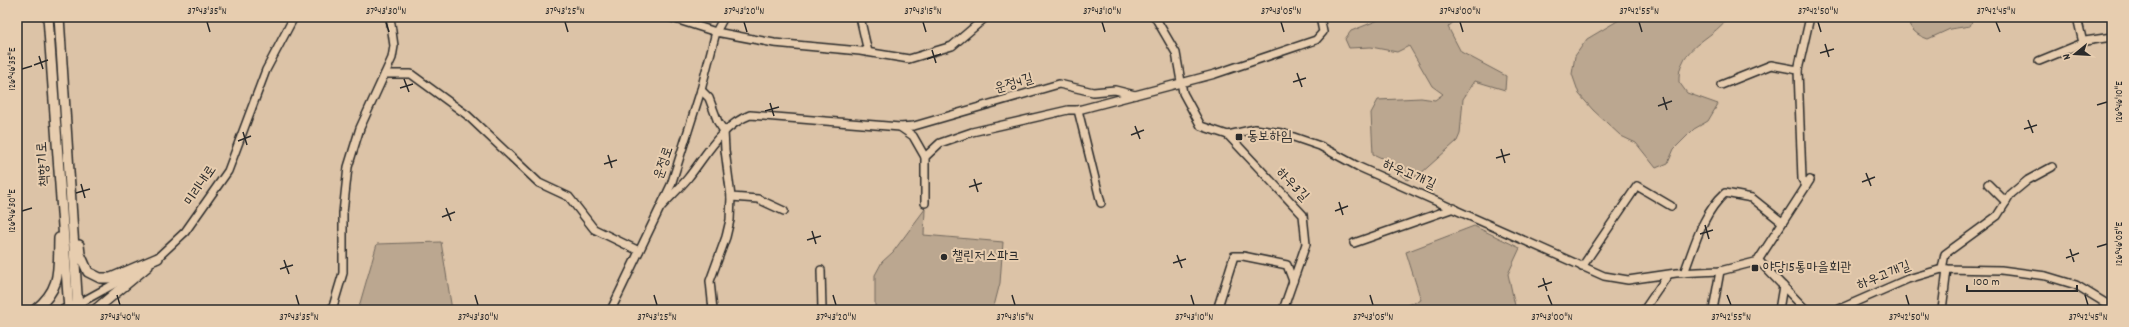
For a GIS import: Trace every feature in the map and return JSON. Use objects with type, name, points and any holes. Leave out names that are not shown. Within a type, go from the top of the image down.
[{"type":"main road","name":"책향기로","points":[[48,17],[59,182],[71,308]]},
{"type":"main road","name":"책향기로","points":[[59,17],[70,183],[71,308]]},
{"type":"main road","points":[[35,310],[54,289],[58,275],[59,182]]},
{"type":"main road","points":[[70,183],[80,254],[88,272],[100,278],[111,278],[158,258]]},
{"type":"main road","points":[[96,310],[148,266]]},
{"type":"street","name":"미리내로","points":[[71,308],[148,266],[185,232],[228,171],[266,70],[294,17]]},
{"type":"street","points":[[332,310],[343,273],[343,213],[348,167],[360,128],[385,74],[394,46],[390,17]]},
{"type":"street","points":[[670,17],[716,32],[774,43],[868,52],[909,59],[952,46],[986,17]]},
{"type":"street","name":"운정로","points":[[611,310],[671,185],[701,90],[716,32],[724,17]]},
{"type":"street","points":[[860,17],[868,52]]},
{"type":"street","points":[[1155,17],[1176,52],[1183,93],[1201,126],[1228,135]]},
{"type":"street","name":"운정4길","points":[[926,157],[940,143],[972,132],[1068,110],[1078,110],[1181,84],[1316,40],[1322,32],[1320,17]]},
{"type":"street","points":[[1806,310],[1764,266],[1757,262],[1808,183],[1802,179],[1798,70],[1810,17]]},
{"type":"street","points":[[2077,17],[2083,43]]},
{"type":"street","points":[[2039,61],[2085,41],[2112,37]]},
{"type":"street","points":[[1721,85],[1771,65],[1798,70]]},
{"type":"street","points":[[385,74],[411,74],[467,115],[540,183],[569,197],[594,229],[639,251]]},
{"type":"street","name":"운정4길","points":[[660,207],[687,179],[724,131],[737,120],[750,115],[914,126],[1059,84],[1093,92],[1115,90],[1136,95]]},
{"type":"street","points":[[701,90],[709,98],[718,122],[724,131],[731,197],[730,220],[726,237],[710,281],[713,310]]},
{"type":"street","points":[[1078,110],[1100,203]]},
{"type":"street","points":[[900,126],[913,136],[926,157],[925,204]]},
{"type":"street","name":"하우고개길","points":[[1228,135],[1255,129],[1282,133],[1320,146],[1359,167],[1616,280],[1720,271],[1757,262]]},
{"type":"street","name":"하우3길","points":[[1228,135],[1303,215],[1306,244],[1283,310]]},
{"type":"street","points":[[1942,310],[1944,298],[1945,254],[1997,216],[2011,194],[2028,180],[2052,167]]},
{"type":"street","points":[[1988,184],[2006,202]]},
{"type":"street","points":[[1582,266],[1637,186],[1671,206]]},
{"type":"street","points":[[1684,273],[1697,235],[1715,202],[1725,193],[1752,198],[1782,222]]},
{"type":"street","points":[[731,197],[758,199],[784,211]]},
{"type":"street","points":[[1354,243],[1454,208]]},
{"type":"street","points":[[1217,310],[1234,256],[1287,265],[1293,281]]},
{"type":"street","name":"하우고개길","points":[[1837,310],[1908,279],[1944,269],[2001,270],[2046,276],[2076,285],[2112,307]]},
{"type":"street","points":[[821,270],[822,310]]},
{"type":"street","points":[[1713,310],[1720,271]]},
{"type":"street","points":[[1644,310],[1668,275]]},
{"type":"street","points":[[1779,310],[1783,286]]},
{"type":"shaded area","points":[[1386,17],[1459,17],[1448,27],[1461,52],[1506,76],[1505,90],[1475,81],[1463,99],[1460,134],[1457,141],[1419,175],[1407,180],[1396,171],[1388,161],[1373,154],[1371,113],[1378,100],[1421,98],[1435,100],[1443,94],[1432,86],[1409,46],[1397,52],[1371,47],[1349,48],[1345,39],[1351,31]]},
{"type":"shaded area","points":[[1624,17],[1728,17],[1723,24],[1690,51],[1681,66],[1679,74],[1679,82],[1687,93],[1718,104],[1708,121],[1694,129],[1674,149],[1668,163],[1656,168],[1636,143],[1621,136],[1593,110],[1579,94],[1572,74],[1575,56],[1587,39]]},
{"type":"shaded area","points":[[1906,17],[1974,17],[1970,26],[1950,29],[1928,39],[1920,36],[1914,31],[1909,25]]},
{"type":"shaded area","name":"챌린저스파크","points":[[925,209],[924,235],[1003,242],[1000,283],[993,310],[875,310],[875,275],[882,262],[893,252]]},
{"type":"shaded area","points":[[1474,226],[1520,248],[1508,274],[1516,310],[1402,310],[1404,306],[1421,300],[1406,252]]},
{"type":"shaded area","points":[[441,242],[452,310],[358,310],[377,244]]},
{"type":"place","name":"동보하임","points":[[1239,137]]},
{"type":"place","name":"챌린저스파크","points":[[944,257]]},
{"type":"place","name":"야당15통마을회관","points":[[1755,268]]}]
